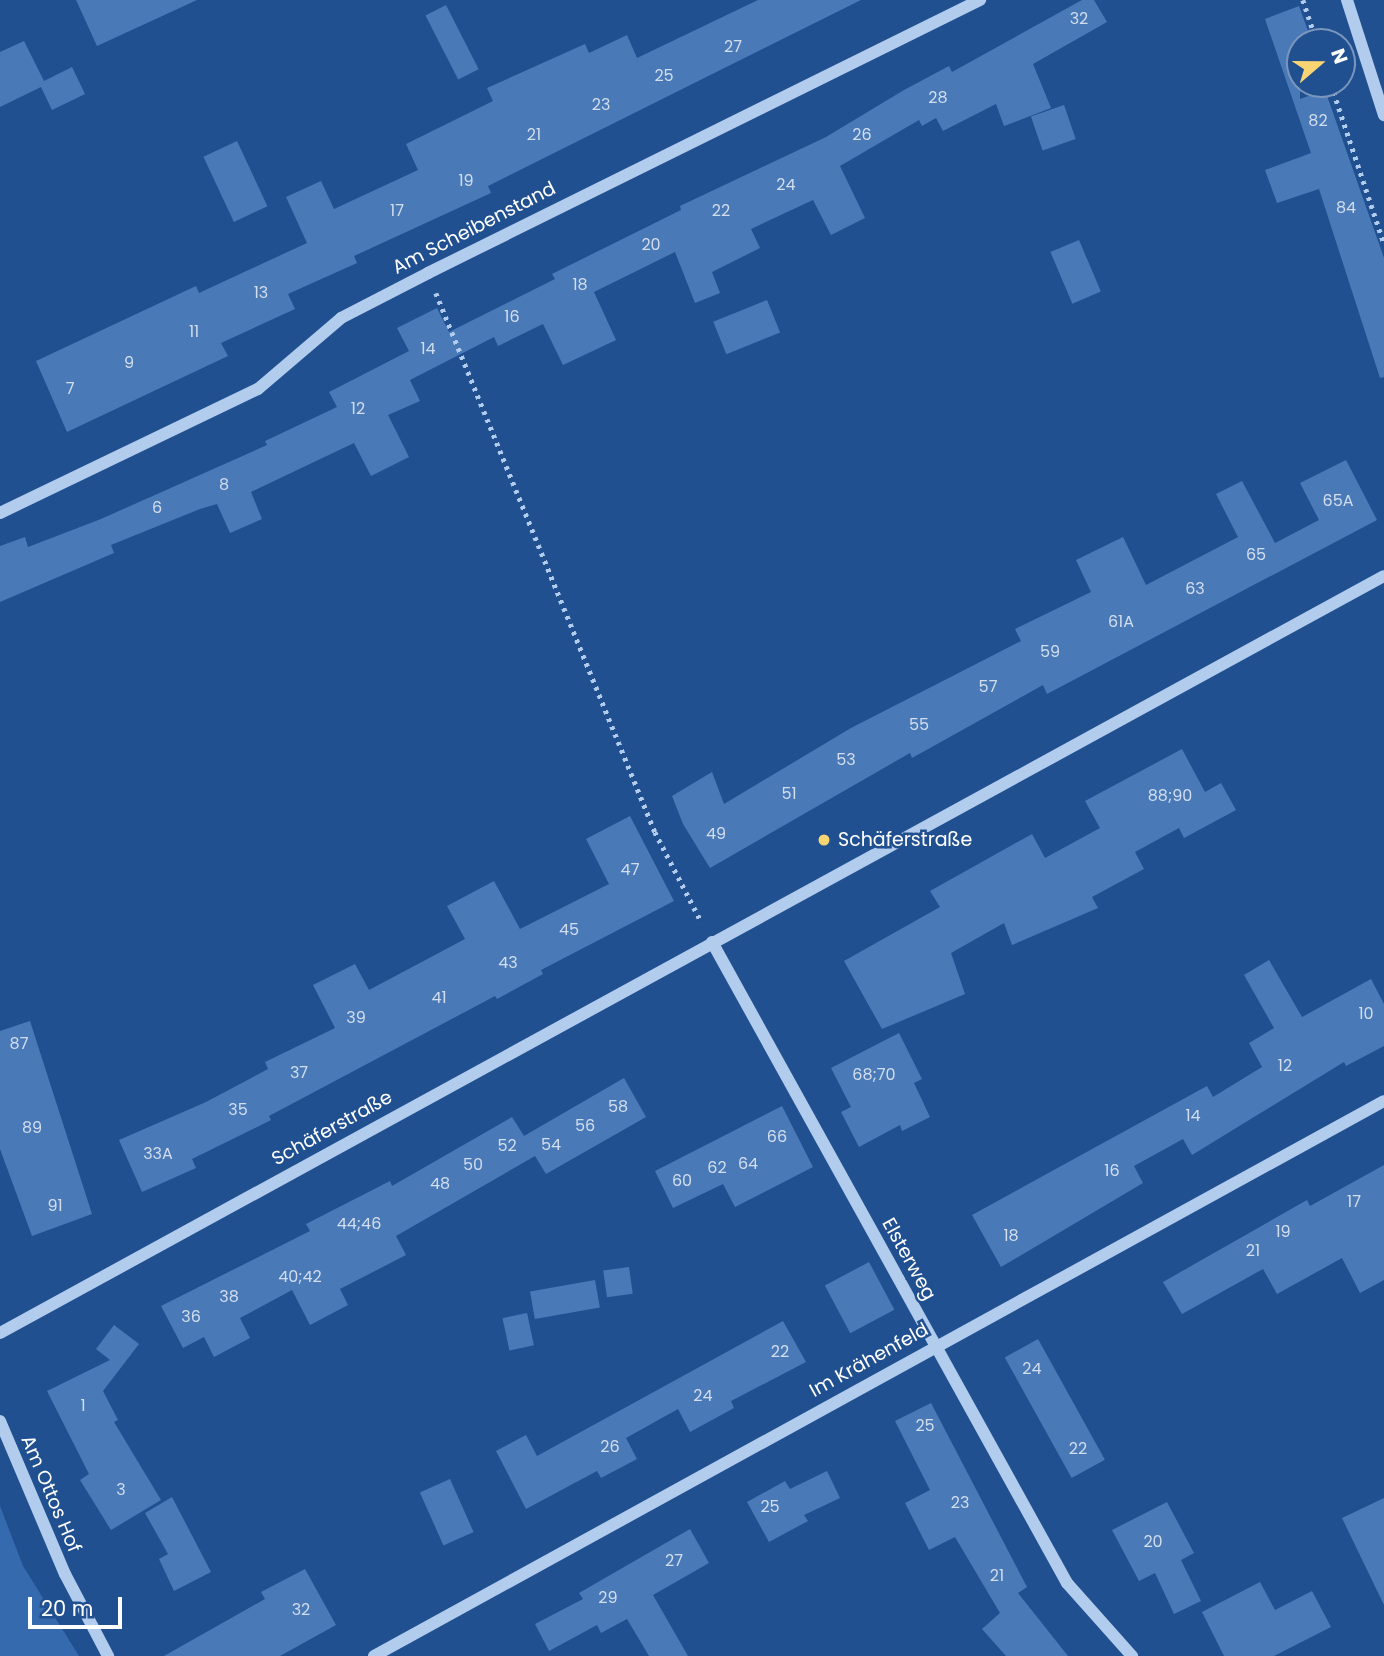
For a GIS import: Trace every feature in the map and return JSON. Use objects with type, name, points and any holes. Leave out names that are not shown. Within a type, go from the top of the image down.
[{"type":"street","name":"Am Scheibenstand","points":[[0,513],[258,389],[341,318],[980,0]]},
{"type":"street","points":[[1347,0],[1384,115]]},
{"type":"street","name":"Schäferstraße","points":[[0,1333],[1384,576]]},
{"type":"street","name":"Elsterweg","points":[[712,942],[1067,1583],[1132,1656]]},
{"type":"street","name":"Im Krähenfeld","points":[[374,1656],[1384,1101]]},
{"type":"street","name":"Am Ottos Hof","points":[[0,1421],[65,1574],[108,1656]]},
{"type":"path","points":[[1303,0],[1312,28]]},
{"type":"path","points":[[1336,98],[1384,243]]},
{"type":"path","points":[[428,273],[654,832],[712,942]]},
{"type":"shaded area","points":[[0,1506],[23,1566],[79,1656],[0,1656]]},
{"type":"building","points":[[76,0],[197,0],[97,46]]},
{"type":"building","points":[[758,0],[861,0],[488,186],[491,193],[354,256],[357,263],[288,294],[295,309],[221,343],[228,356],[67,432],[36,361],[196,286],[199,293],[307,243],[286,197],[321,181],[334,209],[418,170],[406,144],[493,101],[487,88],[585,44],[589,53],[627,35],[637,58]]},
{"type":"building","points":[[1082,0],[1094,0],[1107,22],[1033,64],[1051,108],[1004,126],[996,104],[943,131],[936,118],[922,126],[919,120],[840,166],[865,218],[831,235],[813,200],[751,229],[760,248],[712,272],[720,293],[695,303],[675,252],[594,292],[616,340],[563,365],[543,324],[498,346],[494,337],[410,380],[420,401],[388,415],[409,457],[371,476],[354,443],[251,492],[262,519],[230,533],[217,504],[200,509],[111,545],[114,553],[0,602],[0,546],[25,537],[28,547],[101,519],[267,445],[265,441],[337,407],[329,392],[409,351],[397,328],[437,308],[449,332],[555,279],[552,274],[681,210],[680,206],[826,137],[904,90],[949,66],[952,72]]},
{"type":"building","points":[[446,5],[479,69],[458,80],[426,15]]},
{"type":"building","points":[[1299,6],[1307,28],[1286,28],[1286,80],[1265,19]]},
{"type":"building","points":[[24,41],[44,81],[72,67],[85,94],[52,110],[41,87],[0,107],[0,52]]},
{"type":"building","points":[[1292,98],[1328,98],[1384,258],[1384,377],[1380,378],[1319,189],[1277,203],[1265,170],[1311,153]]},
{"type":"building","points":[[1064,105],[1076,139],[1043,150],[1031,116]]},
{"type":"building","points":[[237,141],[267,206],[234,222],[203,157]]},
{"type":"building","points":[[1079,240],[1101,292],[1072,304],[1050,252]]},
{"type":"building","points":[[767,300],[780,332],[726,354],[713,322]]},
{"type":"building","points":[[1346,460],[1377,520],[1047,694],[1043,685],[912,758],[910,753],[710,868],[683,824],[672,796],[712,772],[724,804],[851,728],[1021,641],[1015,629],[1091,592],[1076,560],[1123,537],[1146,585],[1238,537],[1216,494],[1242,481],[1275,543],[1319,520],[1300,483]]},
{"type":"building","points":[[1182,749],[1205,792],[1221,783],[1236,810],[1184,838],[1179,828],[1135,852],[1144,869],[1092,897],[1098,908],[1012,945],[1004,923],[951,953],[965,994],[882,1029],[844,961],[940,907],[930,891],[1032,834],[1045,858],[1100,828],[1085,801]]},
{"type":"building","points":[[630,816],[674,901],[541,970],[543,974],[497,999],[495,996],[269,1116],[271,1120],[192,1159],[196,1168],[142,1192],[119,1140],[206,1102],[268,1069],[265,1062],[335,1028],[313,985],[355,964],[369,990],[465,939],[447,906],[494,881],[520,929],[609,884],[586,839]]},
{"type":"building","points":[[1269,960],[1302,1017],[1371,979],[1384,1004],[1384,1046],[1346,1066],[1344,1062],[1192,1155],[1183,1139],[1134,1166],[1143,1183],[1001,1267],[972,1215],[1207,1086],[1213,1097],[1262,1067],[1249,1043],[1274,1028],[1244,975]]},
{"type":"building","points":[[30,1021],[92,1214],[32,1236],[0,1149],[0,1031]]},
{"type":"building","points":[[899,1033],[922,1079],[914,1083],[930,1117],[902,1131],[900,1125],[859,1147],[841,1112],[851,1107],[831,1068]]},
{"type":"building","points":[[624,1078],[646,1117],[546,1174],[535,1156],[396,1236],[406,1255],[340,1289],[348,1305],[310,1325],[292,1290],[240,1318],[250,1338],[214,1357],[204,1337],[183,1348],[161,1306],[310,1231],[306,1224],[390,1181],[392,1186],[512,1117],[524,1136]]},
{"type":"building","points":[[782,1106],[813,1167],[735,1207],[723,1184],[673,1208],[655,1171]]},
{"type":"building","points":[[1384,1165],[1384,1280],[1360,1293],[1342,1258],[1277,1294],[1263,1269],[1182,1314],[1163,1282],[1307,1200],[1310,1206]]},
{"type":"building","points":[[869,1262],[894,1310],[850,1333],[825,1285]]},
{"type":"building","points":[[629,1267],[633,1294],[607,1297],[603,1271]]},
{"type":"building","points":[[595,1280],[600,1308],[535,1319],[530,1291]]},
{"type":"building","points":[[527,1313],[534,1345],[509,1350],[503,1318]]},
{"type":"building","points":[[783,1321],[806,1362],[731,1401],[734,1408],[690,1432],[678,1409],[626,1438],[637,1459],[601,1478],[597,1471],[526,1509],[496,1451],[526,1435],[537,1456]]},
{"type":"building","points":[[114,1325],[139,1344],[103,1391],[118,1420],[114,1422],[161,1500],[111,1530],[80,1480],[89,1474],[47,1391],[110,1360],[96,1349]]},
{"type":"building","points":[[1038,1339],[1105,1460],[1072,1478],[1005,1357]]},
{"type":"building","points":[[931,1403],[1027,1587],[1018,1593],[1068,1656],[1006,1656],[982,1629],[1000,1613],[955,1537],[929,1550],[905,1503],[930,1490],[895,1421]]},
{"type":"building","points":[[827,1471],[840,1498],[804,1515],[808,1521],[769,1542],[747,1502],[785,1481],[790,1489]]},
{"type":"building","points":[[450,1479],[474,1532],[443,1545],[420,1492]]},
{"type":"building","points":[[172,1497],[211,1572],[174,1591],[159,1559],[168,1554],[145,1513]]},
{"type":"building","points":[[1384,1498],[1384,1605],[1342,1518]]},
{"type":"building","points":[[1167,1502],[1194,1553],[1181,1560],[1201,1601],[1174,1614],[1155,1573],[1139,1581],[1112,1530]]},
{"type":"building","points":[[690,1529],[709,1563],[653,1595],[688,1656],[649,1656],[627,1619],[601,1633],[597,1625],[549,1651],[535,1624],[583,1599],[579,1593]]},
{"type":"building","points":[[305,1569],[336,1625],[280,1656],[164,1656],[265,1599],[261,1592]]},
{"type":"building","points":[[1260,1582],[1275,1610],[1312,1591],[1331,1627],[1274,1656],[1224,1656],[1202,1612]]},
{"type":"place","name":"Schäferstraße","points":[[824,840]]}]
